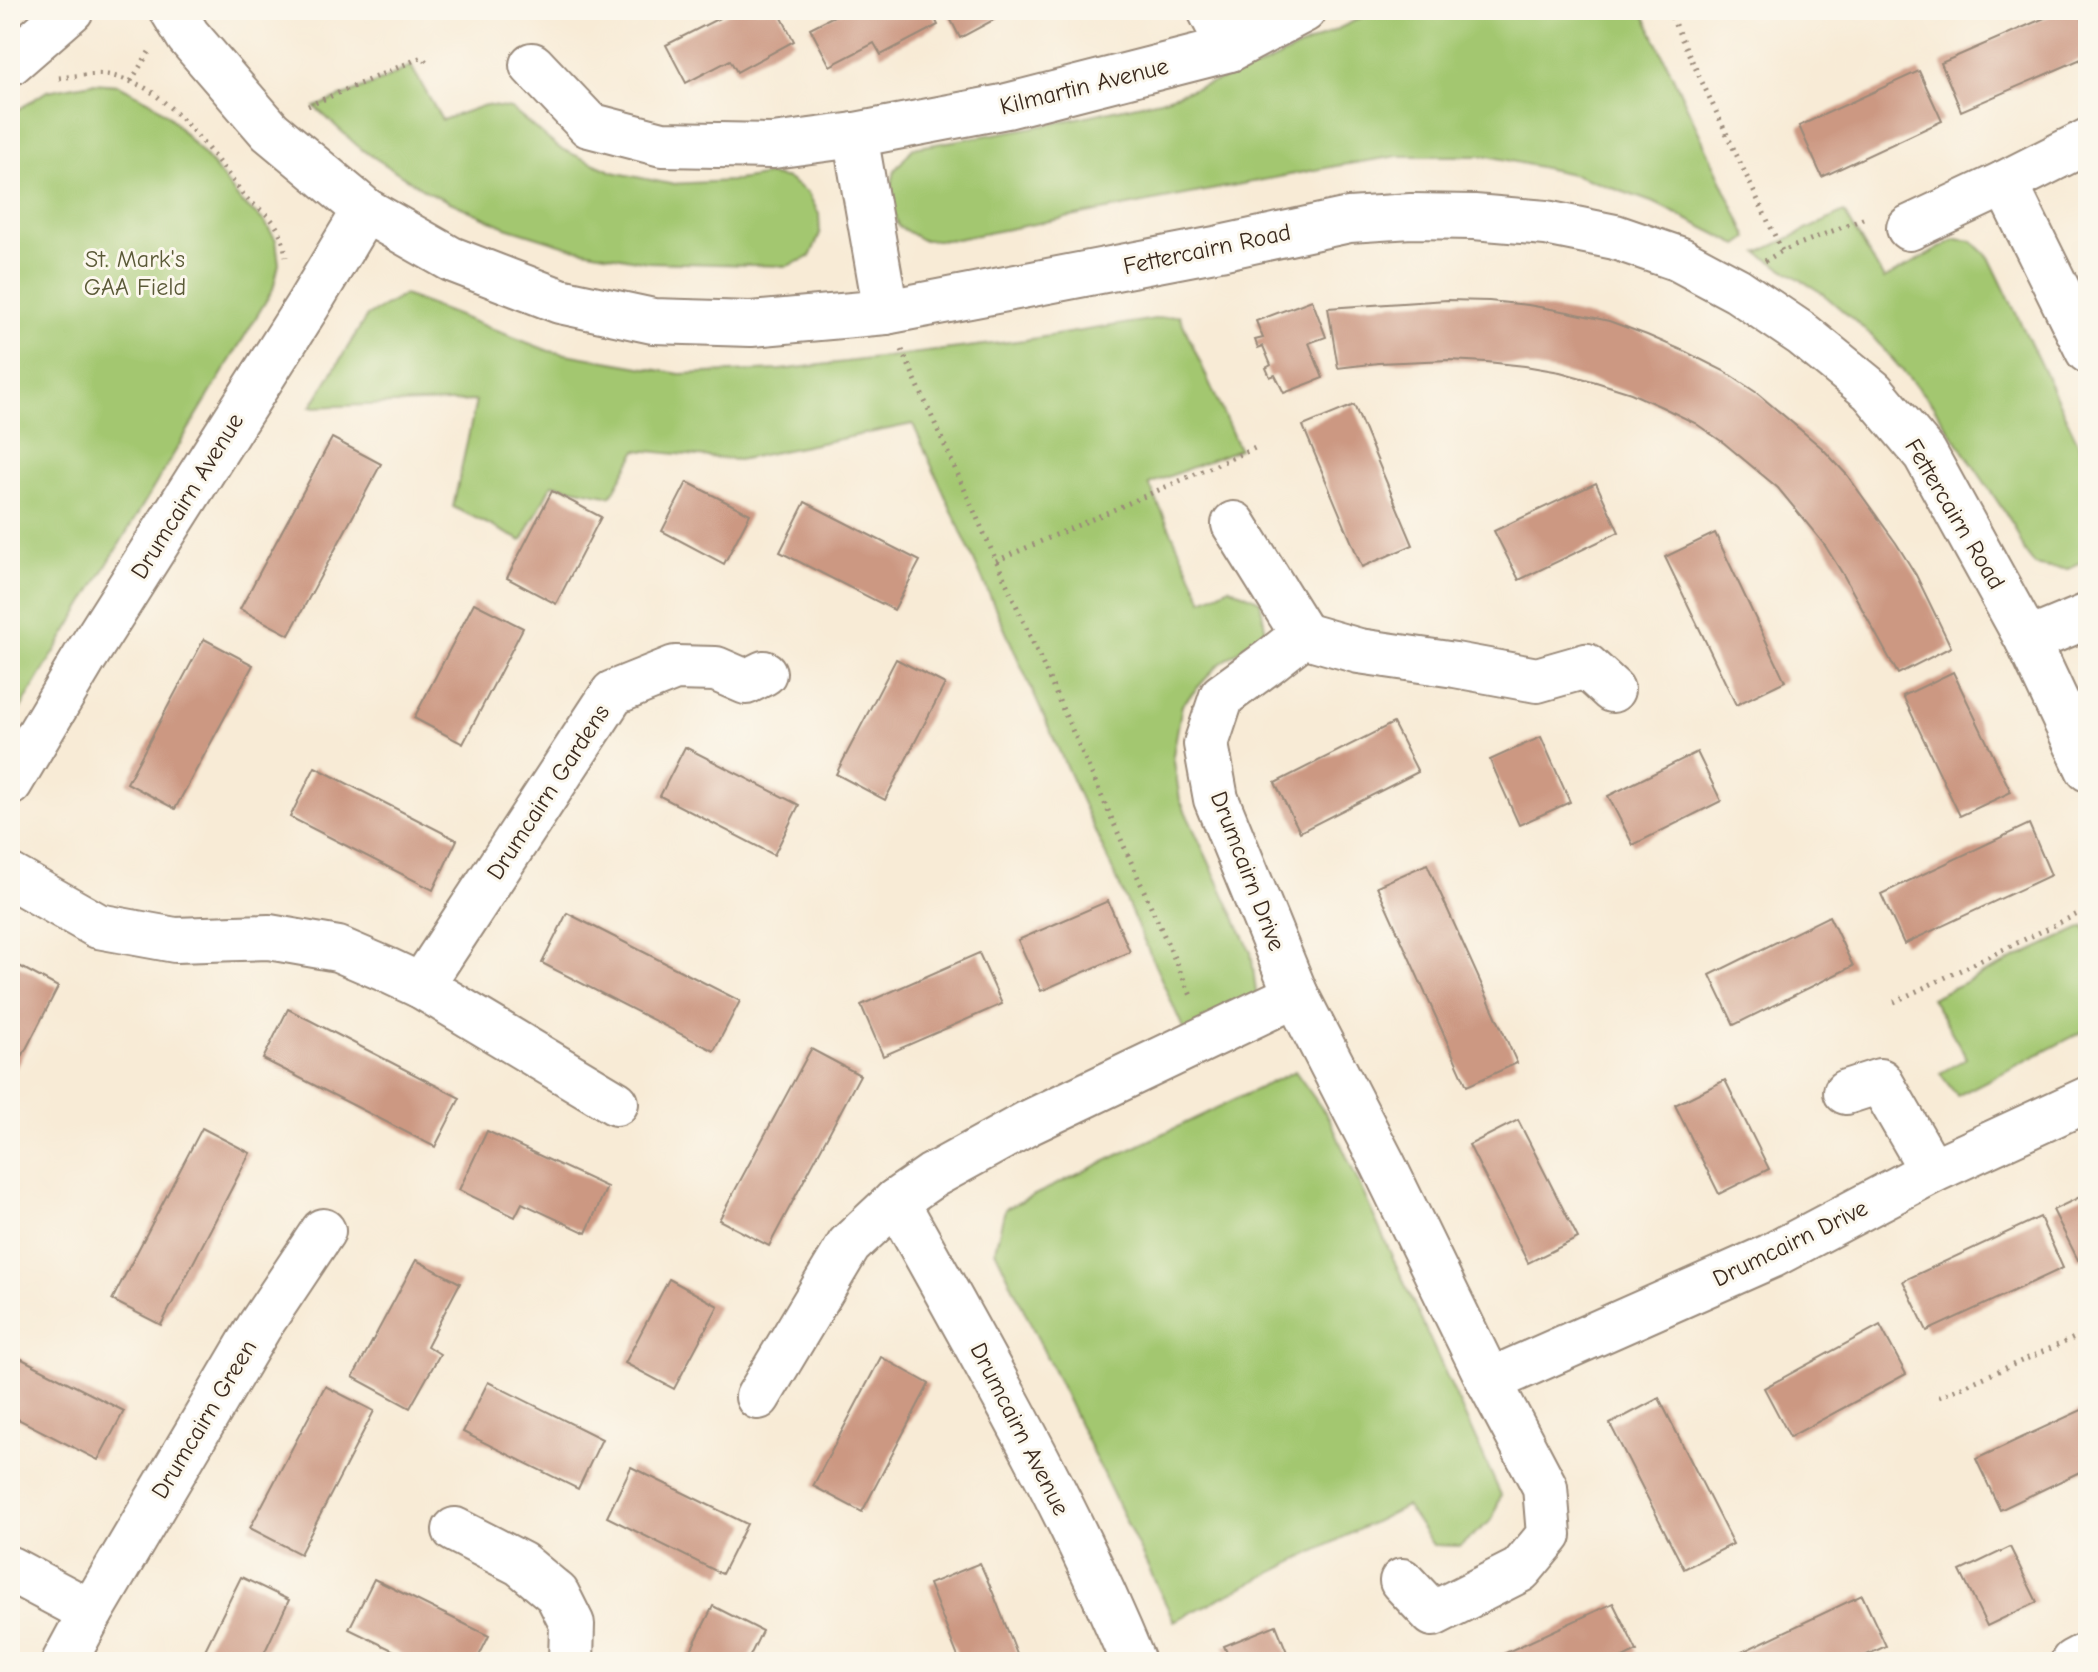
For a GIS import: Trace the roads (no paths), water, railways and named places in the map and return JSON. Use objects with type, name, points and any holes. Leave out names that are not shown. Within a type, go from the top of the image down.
[{"type":"street","points":[[10,63],[71,10]]},
{"type":"street","name":"Fettercairn Road","points":[[172,10],[188,36],[270,131],[365,210],[451,259],[560,301],[653,321],[894,331],[1220,248],[1349,220],[1411,216],[1546,223],[1615,237],[1679,259],[1737,290],[1802,334],[1872,391],[1925,454],[2028,641],[2088,769]]},
{"type":"street","points":[[1210,10],[1230,49]]},
{"type":"street","name":"Kilmartin Avenue","points":[[532,65],[589,125],[662,144],[773,146],[855,135],[1007,106],[1230,49],[1304,10]]},
{"type":"street","points":[[855,135],[894,331]]},
{"type":"street","points":[[1889,222],[2005,183],[2088,141]]},
{"type":"street","points":[[2005,183],[2088,351]]},
{"type":"street","name":"Drumcairn Avenue","points":[[10,783],[85,657],[365,210]]},
{"type":"street","points":[[1234,524],[1303,635],[1359,651],[1537,680],[1586,666],[1612,690]]},
{"type":"street","points":[[2028,641],[2088,616]]},
{"type":"street","name":"Drumcairn Drive","points":[[1303,635],[1222,696],[1206,744],[1216,799],[1296,995],[1545,1487],[1549,1535],[1520,1570],[1433,1614],[1402,1581]]},
{"type":"street","name":"Drumcairn Gardens","points":[[421,986],[613,693],[675,668],[716,669],[746,682],[764,673]]},
{"type":"street","points":[[10,876],[98,926],[175,940],[269,937],[338,949],[421,986],[616,1103]]},
{"type":"street","points":[[758,1397],[849,1245],[896,1201],[932,1176],[1028,1123],[1296,995]]},
{"type":"street","points":[[1846,1092],[1880,1081],[1932,1171]]},
{"type":"street","name":"Drumcairn Drive","points":[[1489,1381],[1771,1256],[1932,1171],[2088,1099]]},
{"type":"street","name":"Drumcairn Avenue","points":[[896,1201],[1011,1406],[1101,1588],[1133,1662]]},
{"type":"street","name":"Drumcairn Green","points":[[64,1662],[259,1327],[323,1231]]},
{"type":"street","points":[[455,1530],[521,1564],[557,1594],[572,1624],[571,1662]]},
{"type":"street","points":[[10,1569],[91,1612]]},
{"type":"street","points":[[2073,1662],[2088,1654]]},
{"type":"park label","name":"St. Mark's GAA Field","points":[[135,273]]}]
